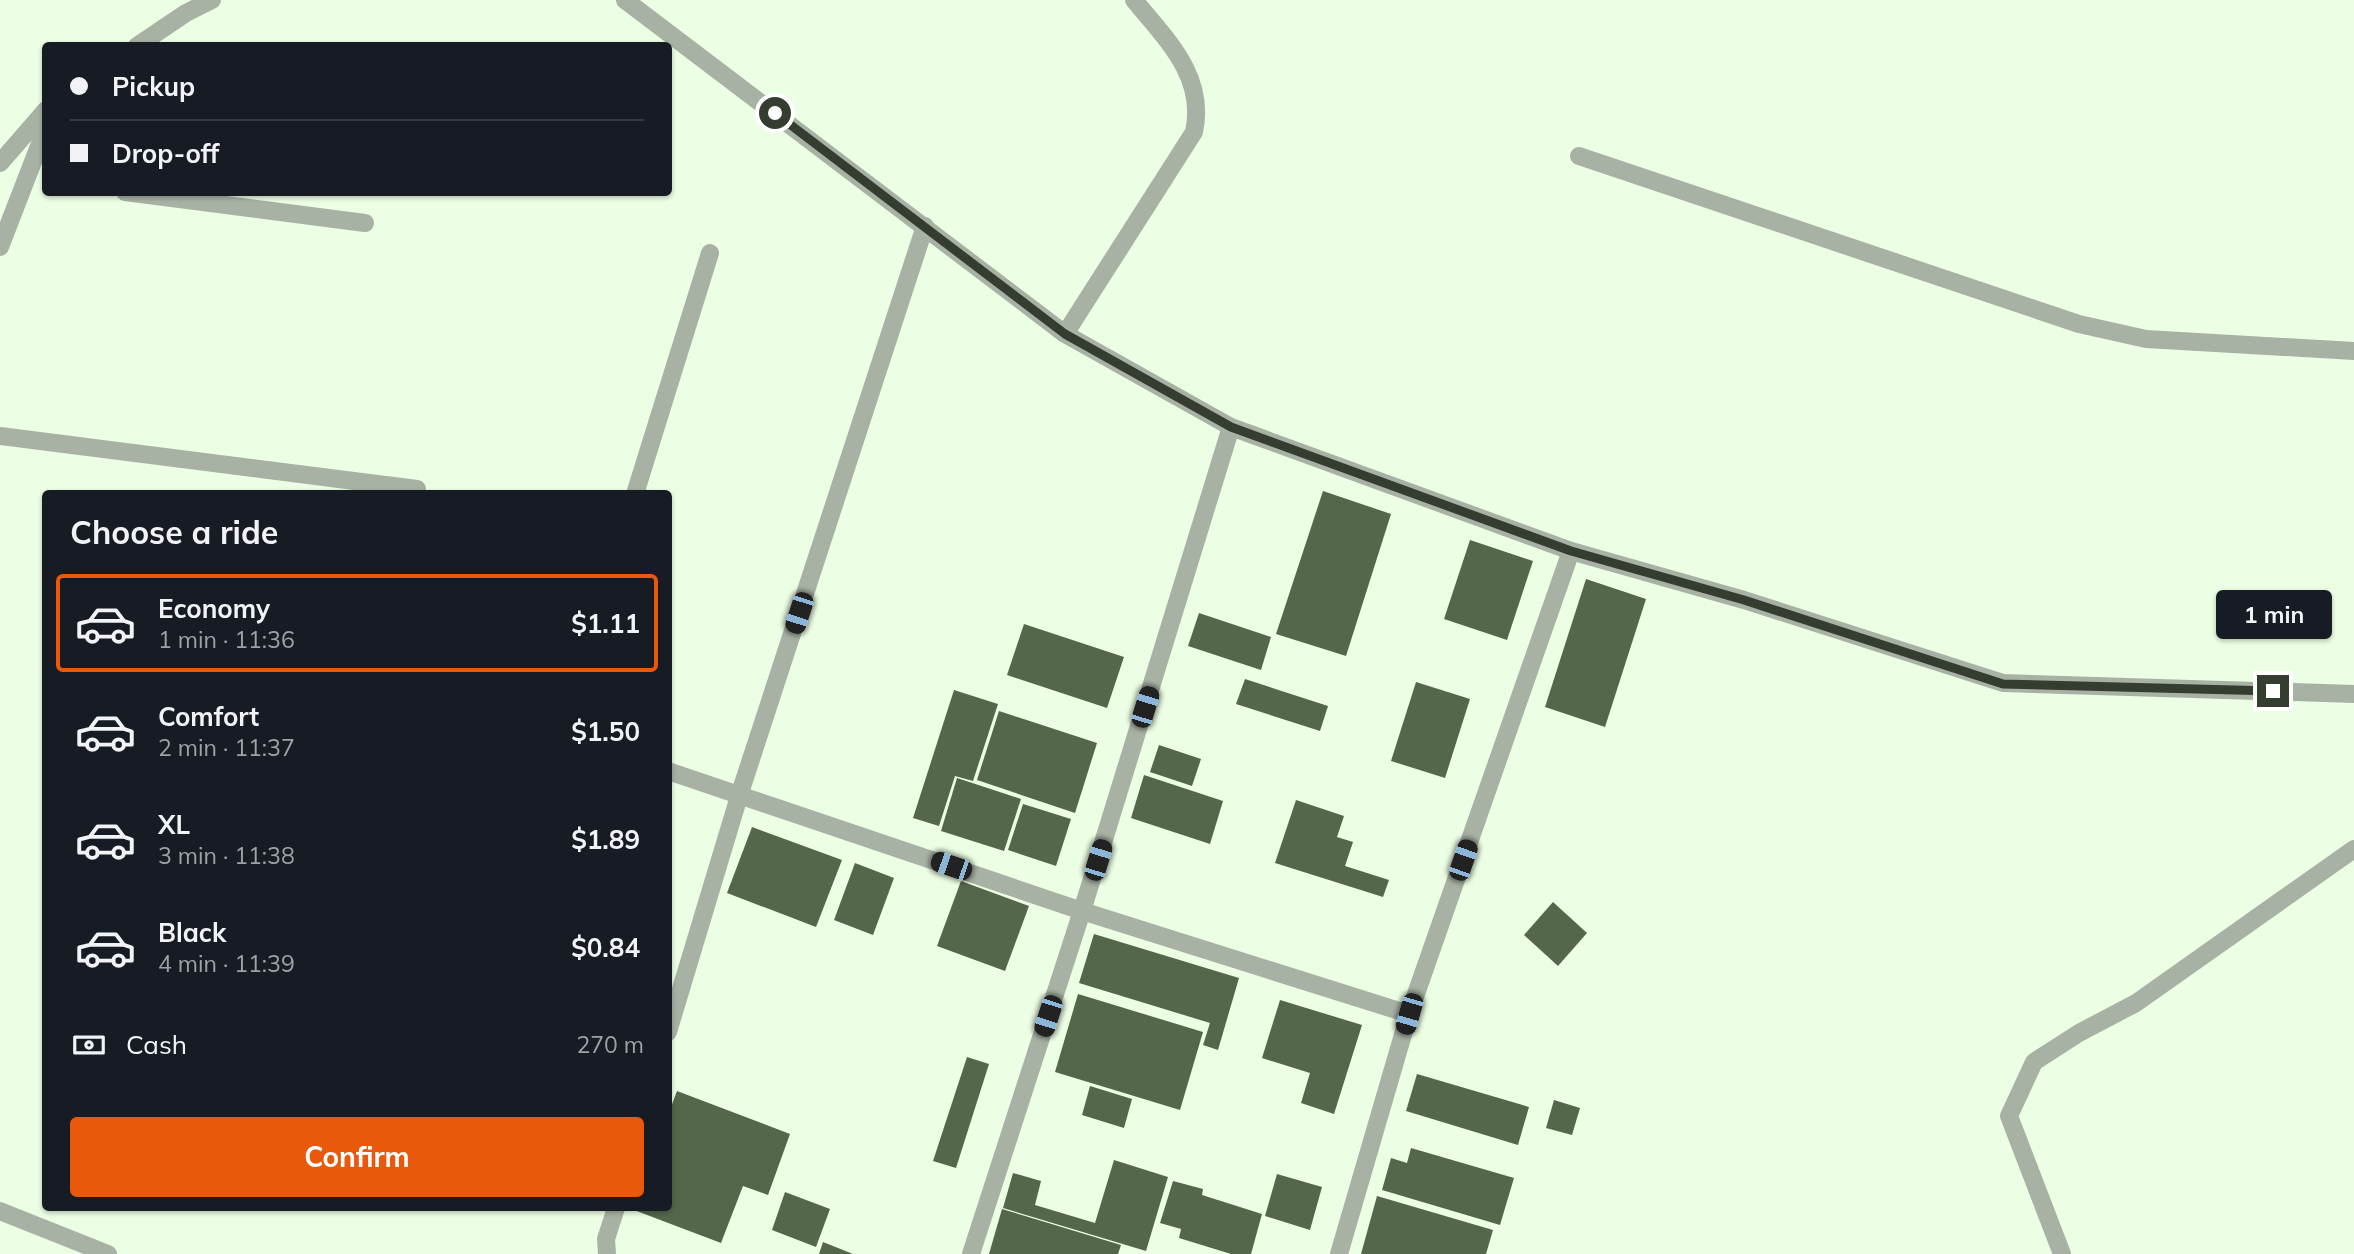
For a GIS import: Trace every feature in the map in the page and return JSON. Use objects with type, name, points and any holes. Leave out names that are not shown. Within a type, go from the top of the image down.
[{"type":"street","points":[[144,42],[212,0]]},
{"type":"street","points":[[625,0],[1065,334],[1231,427],[1571,551],[1744,600],[2003,684],[2354,694]]},
{"type":"street","points":[[1065,334],[1194,132],[1198,114],[1190,74],[1134,0]]},
{"type":"street","points":[[0,163],[42,115]]},
{"type":"street","points":[[0,247],[42,143]]},
{"type":"street","points":[[1579,156],[2079,324],[2146,339],[2354,351]]},
{"type":"street","points":[[156,196],[365,223]]},
{"type":"street","points":[[672,1019],[740,793],[925,226]]},
{"type":"street","points":[[636,490],[710,253]]},
{"type":"street","points":[[971,1254],[1082,911],[1231,427]]},
{"type":"street","points":[[0,436],[417,489]]},
{"type":"street","points":[[1339,1254],[1409,1014],[1571,551]]},
{"type":"street","points":[[672,772],[740,793],[1082,911],[1409,1014]]},
{"type":"street","points":[[2062,1254],[2008,1116],[2034,1062],[2079,1033],[2136,1003],[2354,849]]},
{"type":"street","points":[[0,1211],[108,1254]]},
{"type":"street","points":[[607,1254],[606,1239],[615,1211]]},
{"type":"building","points":[[1323,491],[1391,514],[1346,656],[1276,634]]},
{"type":"building","points":[[1470,540],[1533,561],[1507,640],[1444,619]]},
{"type":"building","points":[[1586,579],[1646,599],[1605,727],[1545,707]]},
{"type":"building","points":[[1199,613],[1271,637],[1261,670],[1188,646]]},
{"type":"building","points":[[1024,624],[1124,657],[1107,708],[1007,675]]},
{"type":"building","points":[[1245,679],[1328,706],[1320,731],[1236,704]]},
{"type":"building","points":[[1416,682],[1470,699],[1445,778],[1391,761]]},
{"type":"building","points":[[954,690],[998,704],[973,781],[955,776],[939,826],[913,818]]},
{"type":"building","points":[[999,711],[1097,743],[1075,813],[977,780]]},
{"type":"building","points":[[1159,745],[1201,759],[1192,786],[1150,772]]},
{"type":"building","points":[[1144,775],[1223,801],[1210,844],[1131,818]]},
{"type":"building","points":[[957,778],[1021,799],[1004,851],[941,831]]},
{"type":"building","points":[[1296,800],[1344,816],[1337,837],[1353,842],[1345,866],[1389,880],[1383,897],[1275,863]]},
{"type":"building","points":[[1023,804],[1071,819],[1056,866],[1008,850]]},
{"type":"building","points":[[752,827],[842,860],[816,927],[727,893]]},
{"type":"building","points":[[855,863],[894,878],[873,935],[834,920]]},
{"type":"building","points":[[961,881],[1029,906],[1005,971],[937,946]]},
{"type":"building","points":[[1553,902],[1587,933],[1558,966],[1524,935]]},
{"type":"building","points":[[1094,934],[1239,978],[1218,1050],[1203,1045],[1210,1023],[1079,983]]},
{"type":"building","points":[[1078,994],[1203,1032],[1180,1110],[1055,1072]]},
{"type":"building","points":[[1280,1000],[1362,1025],[1334,1114],[1301,1103],[1310,1073],[1262,1058]]},
{"type":"building","points":[[967,1057],[989,1064],[956,1168],[933,1161]]},
{"type":"building","points":[[1417,1074],[1529,1107],[1518,1145],[1406,1111]]},
{"type":"building","points":[[1090,1086],[1132,1099],[1124,1128],[1082,1115]]},
{"type":"building","points":[[677,1091],[790,1134],[768,1195],[743,1186],[721,1243],[637,1211],[672,1211],[672,1104]]},
{"type":"building","points":[[1554,1100],[1580,1108],[1572,1135],[1546,1128]]},
{"type":"building","points":[[1411,1148],[1514,1178],[1500,1225],[1382,1190],[1391,1158],[1407,1163]]},
{"type":"building","points":[[1114,1160],[1168,1177],[1146,1251],[1003,1208],[1013,1173],[1041,1181],[1035,1205],[1095,1223]]},
{"type":"building","points":[[1277,1174],[1322,1187],[1310,1230],[1265,1216]]},
{"type":"building","points":[[1173,1181],[1203,1189],[1202,1195],[1262,1214],[1251,1254],[1231,1254],[1179,1238],[1181,1229],[1160,1223]]},
{"type":"building","points":[[785,1192],[830,1209],[816,1247],[772,1230]]},
{"type":"building","points":[[1377,1196],[1493,1230],[1486,1254],[1361,1254]]},
{"type":"building","points":[[1002,1209],[1121,1245],[1118,1254],[989,1254]]},
{"type":"building","points":[[823,1242],[853,1254],[819,1254]]},
{"type":"route","points":[[775,113],[1065,334],[1231,427],[1571,551],[1744,600],[2003,684],[2273,691]]}]
